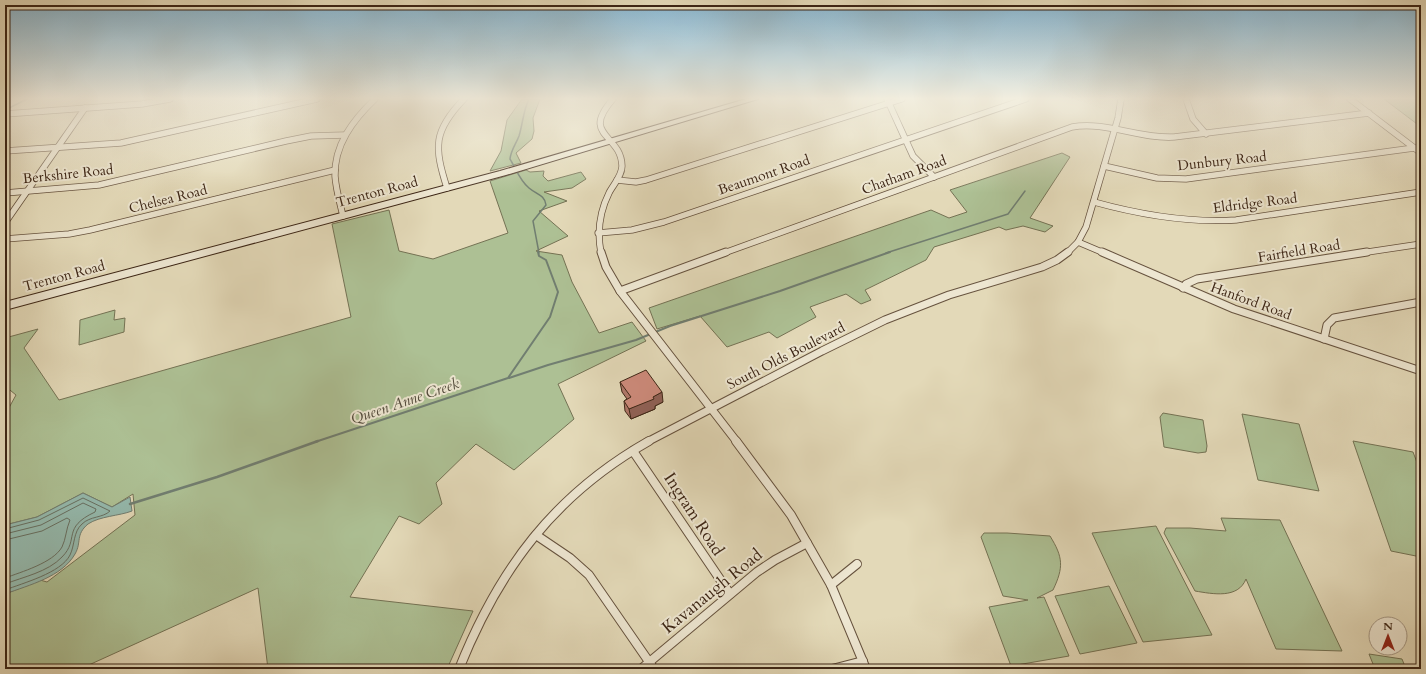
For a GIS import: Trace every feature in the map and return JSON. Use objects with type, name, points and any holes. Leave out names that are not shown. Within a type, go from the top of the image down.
[{"type":"main road","name":"Trenton Road","points":[[5,306],[522,168],[649,130]]},
{"type":"street","points":[[5,223],[69,130]]},
{"type":"street","points":[[5,152],[121,143],[177,130]]},
{"type":"street","points":[[343,216],[335,180],[335,170],[338,152],[348,130]]},
{"type":"street","points":[[443,130],[439,139],[438,159],[447,188]]},
{"type":"street","points":[[602,130],[617,151],[621,159],[622,169],[601,211],[598,233],[602,259],[620,291],[767,481],[791,515],[831,585],[864,665],[832,669]]},
{"type":"street","points":[[617,180],[636,182],[658,177],[799,130]]},
{"type":"street","points":[[901,130],[916,160],[934,177]]},
{"type":"street","name":"Beaumont Road","points":[[598,233],[632,230],[651,226],[933,130]]},
{"type":"street","name":"Chatham Road","points":[[620,291],[1062,130]]},
{"type":"street","name":"South Olds Boulevard","points":[[460,669],[473,635],[497,588],[536,535],[552,516],[594,478],[633,451],[871,327],[902,313],[952,294],[1043,266],[1068,252],[1078,242],[1086,227],[1114,130]]},
{"type":"street","name":"Chatham Road","points":[[1122,130],[1158,137],[1189,137],[1234,130]]},
{"type":"street","points":[[1203,130],[1206,134]]},
{"type":"street","points":[[1391,130],[1421,153]]},
{"type":"street","name":"Berkshire Road","points":[[5,193],[99,185],[286,141],[311,136],[345,135]]},
{"type":"street","name":"Dunbury Road","points":[[1104,166],[1157,178],[1186,179],[1414,148]]},
{"type":"street","name":"Chelsea Road","points":[[5,239],[69,234],[90,230],[335,170]]},
{"type":"street","name":"Eldridge Road","points":[[1094,202],[1155,218],[1206,222],[1236,220],[1421,192]]},
{"type":"street","name":"Hanford Road","points":[[1078,242],[1183,288],[1245,313],[1421,371]]},
{"type":"street","name":"Fairfield Road","points":[[1183,288],[1186,284],[1197,279],[1421,244]]},
{"type":"street","points":[[1324,339],[1327,325],[1334,318],[1421,302]]},
{"type":"street","name":"Ingram Road","points":[[633,451],[730,594]]},
{"type":"street","points":[[536,535],[578,562],[589,575],[652,665]]},
{"type":"street","name":"Kavanaugh Road","points":[[641,669],[652,665],[730,594],[775,560],[807,543]]},
{"type":"street","points":[[831,585],[857,564]]},
{"type":"green space","points":[[505,130],[534,130],[532,139],[516,153],[521,163],[490,171],[501,151]]},
{"type":"green space","points":[[1062,153],[1070,157],[1030,218],[1053,226],[1045,232],[1023,226],[1006,230],[999,227],[934,247],[926,260],[865,290],[871,300],[861,304],[846,294],[810,307],[816,317],[777,338],[769,332],[727,347],[700,316],[657,329],[649,308],[931,210],[949,218],[967,212],[950,190]]},
{"type":"green space","points":[[526,170],[530,172],[544,171],[543,176],[548,181],[581,172],[586,179],[572,188],[544,192],[567,201],[539,211],[568,236],[536,251],[562,255],[572,282],[599,333],[632,322],[646,341],[558,384],[574,419],[514,470],[476,444],[436,483],[442,504],[419,524],[399,516],[350,597],[473,611],[447,669],[268,669],[258,588],[80,669],[5,669],[5,594],[40,580],[47,582],[135,515],[133,494],[112,507],[83,493],[37,517],[5,525],[5,415],[16,395],[5,386],[5,338],[38,329],[24,348],[59,400],[351,317],[332,224],[389,210],[399,251],[433,259],[508,233],[490,181]]},
{"type":"green space","points":[[115,310],[114,320],[125,318],[124,332],[79,345],[80,320]]},
{"type":"green space","points":[[1163,413],[1203,420],[1207,446],[1206,452],[1198,453],[1164,447],[1160,417]]},
{"type":"green space","points":[[1242,414],[1299,424],[1319,491],[1258,480]]},
{"type":"green space","points":[[1353,441],[1413,452],[1421,473],[1421,557],[1391,551]]},
{"type":"green space","points":[[1221,518],[1280,520],[1342,651],[1276,649],[1246,579],[1237,590],[1224,594],[1195,591],[1164,533],[1166,528],[1226,531]]},
{"type":"green space","points":[[1156,526],[1212,635],[1143,642],[1092,533]]},
{"type":"green space","points":[[984,533],[1050,536],[1060,556],[1059,575],[1053,590],[1037,598],[1044,597],[1069,656],[1011,666],[989,607],[1028,600],[1003,596],[981,537]]},
{"type":"green space","points":[[1109,586],[1137,643],[1080,654],[1055,596]]},
{"type":"green space","points":[[1370,656],[1402,659],[1406,669],[1375,669]]},
{"type":"water","points":[[83,493],[112,507],[130,497],[132,511],[98,519],[88,524],[81,532],[75,554],[62,569],[44,579],[5,594],[5,525],[37,517]]},
{"type":"building","points":[[646,370],[662,392],[653,397],[654,399],[629,409],[624,401],[631,397],[620,382]]},
{"type":"waterway","name":"Queen Anne Creek","points":[[520,130],[510,159],[523,182],[542,197],[546,205],[533,221],[539,253]]},
{"type":"waterway","points":[[886,253],[1008,214],[1025,191]]},
{"type":"waterway","name":"Queen Anne Creek","points":[[318,441],[508,378],[550,317],[558,292],[546,260],[539,256],[538,252]]},
{"type":"waterway","points":[[509,378],[548,365],[636,340],[670,326],[780,291],[890,252]]},
{"type":"waterway","name":"Queen Anne Creek","points":[[130,504],[217,477],[318,441]]}]
